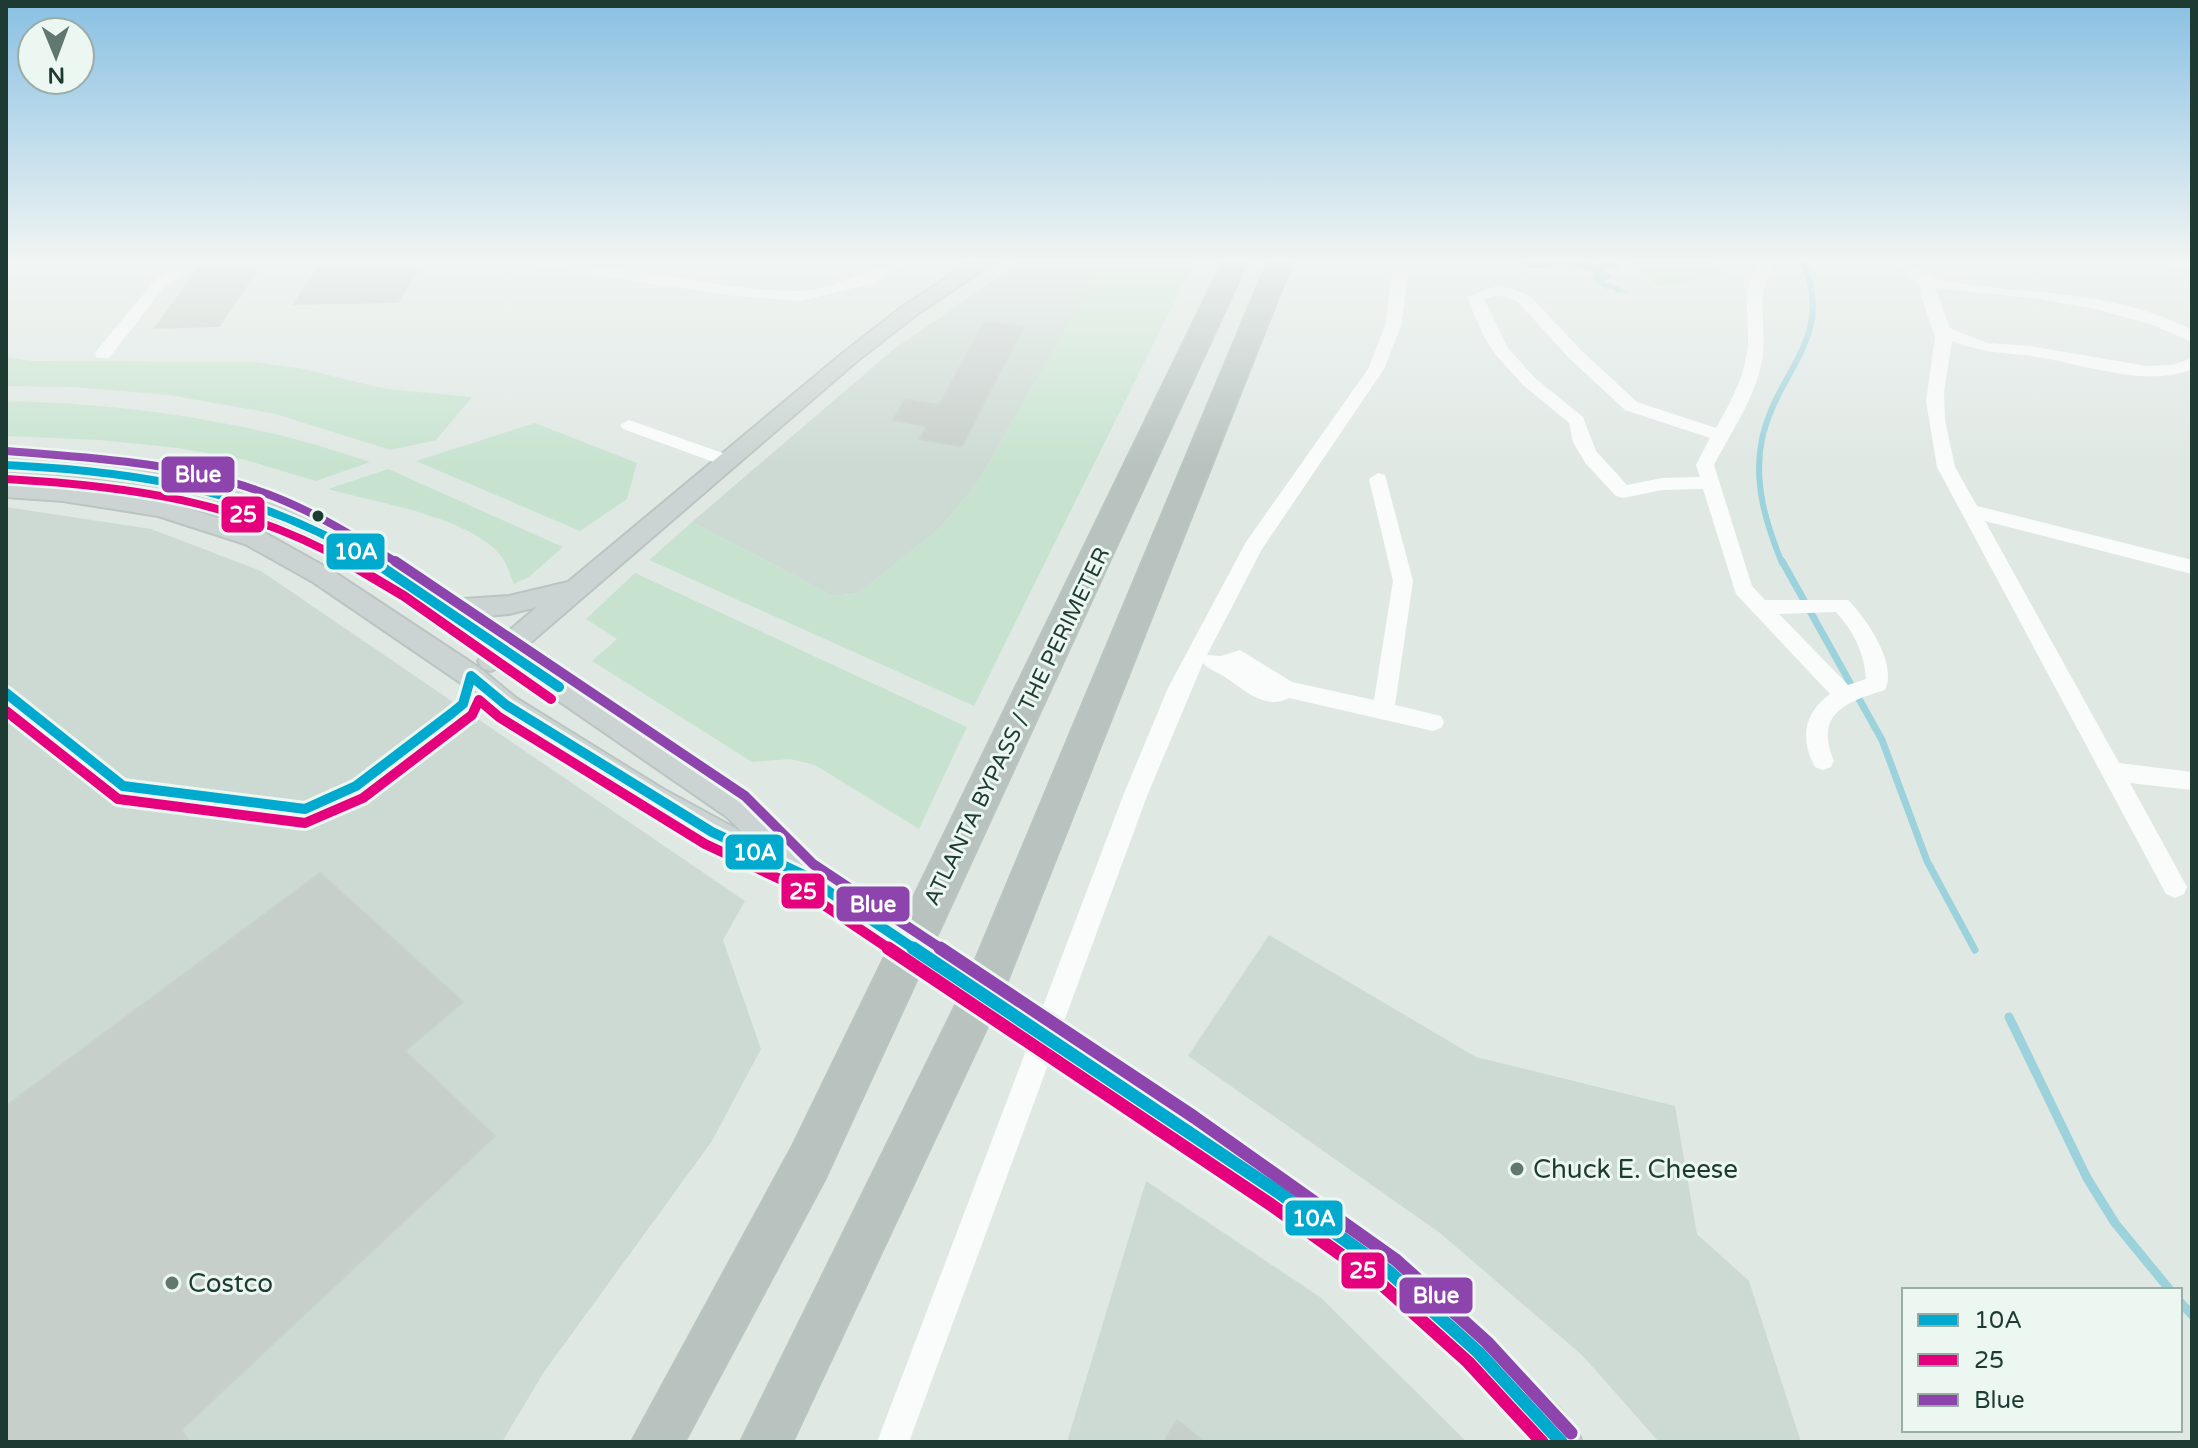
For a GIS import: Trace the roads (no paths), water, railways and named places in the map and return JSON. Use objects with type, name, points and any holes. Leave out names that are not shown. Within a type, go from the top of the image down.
[{"type":"highway","name":"ATLANTA BYPASS / THE PERIMETER","points":[[657,1442],[809,1162],[1203,330]]},
{"type":"highway","points":[[766,1442],[979,1001],[1252,330]]},
{"type":"main road","points":[[471,676],[505,651],[885,330]]},
{"type":"main road","points":[[6,465],[138,476],[185,484],[252,503],[323,534],[444,610],[737,808],[804,875]]},
{"type":"main road","points":[[6,489],[63,493],[161,508],[254,538],[322,576],[471,676],[506,705],[712,832],[804,875],[1265,1183],[1388,1271],[1478,1352],[1561,1442]]},
{"type":"main road","points":[[444,610],[509,605],[576,588]]},
{"type":"street","points":[[103,354],[123,330]]},
{"type":"street","points":[[893,1442],[1135,796],[1179,688],[1253,547],[1376,369],[1392,330]]},
{"type":"street","points":[[1489,330],[1497,345],[1527,380],[1577,421],[1578,433],[1590,457],[1623,492],[1662,484],[1710,483]]},
{"type":"street","points":[[1552,330],[1631,406],[1719,435]]},
{"type":"street","points":[[1757,330],[1755,361],[1705,465],[1743,589],[1843,693]]},
{"type":"street","points":[[1942,331],[1984,348],[2030,351],[2146,371],[2176,370],[2192,363]]},
{"type":"street","points":[[1942,331],[1945,349],[1935,391],[1936,415],[1946,467],[2175,887]]},
{"type":"street","points":[[629,425],[728,461]]},
{"type":"street","points":[[1378,479],[1403,581],[1383,711]]},
{"type":"street","points":[[1968,510],[2192,567]]},
{"type":"street","points":[[1757,607],[1841,605],[1854,618],[1876,657],[1877,684],[1843,693],[1821,717],[1815,739],[1823,761]]},
{"type":"street","points":[[1196,657],[1221,664],[1261,693],[1277,695],[1286,689],[1433,722]]},
{"type":"street","points":[[2115,772],[2192,781]]},
{"type":"waterway","points":[[1782,563],[1763,502],[1760,455],[1769,415],[1809,330]]},
{"type":"waterway","points":[[1782,561],[1882,740],[1927,861],[1975,950]]},
{"type":"waterway","points":[[2009,1017],[2087,1178],[2115,1223],[2168,1288]]},
{"type":"waterway","points":[[2182,1304],[2192,1315]]},
{"type":"place","name":"Chuck E. Cheese","points":[[1517,1169]]},
{"type":"place","name":"Costco","points":[[172,1283]]}]
